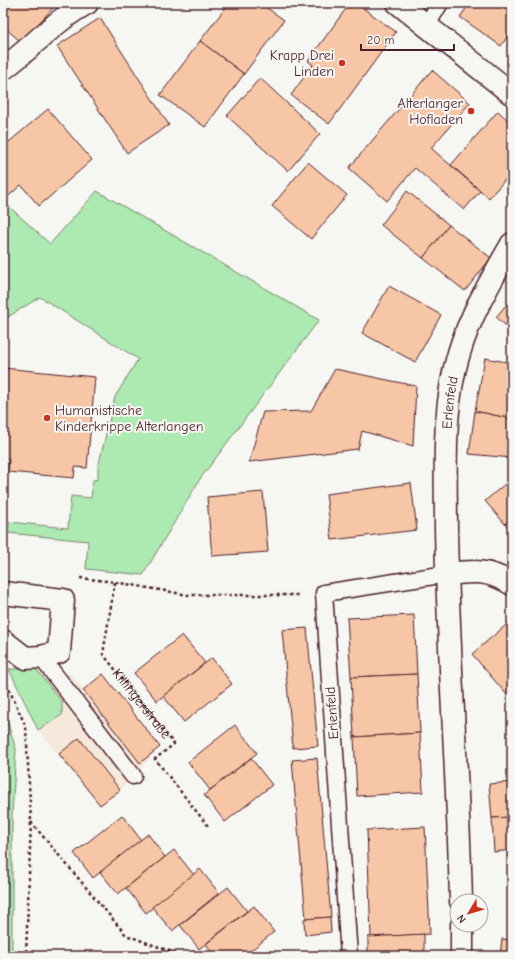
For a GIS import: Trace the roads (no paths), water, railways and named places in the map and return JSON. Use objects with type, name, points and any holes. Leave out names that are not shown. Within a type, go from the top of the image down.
[{"type":"street","points":[[3,69],[53,26],[75,10],[88,3]]},
{"type":"street","points":[[398,3],[512,94]]},
{"type":"street","name":"Erlenfeld","points":[[461,893],[447,574],[446,474],[451,387],[458,354],[480,298],[512,244]]},
{"type":"street","points":[[447,574],[473,571],[498,575],[512,584]]},
{"type":"street","points":[[3,593],[63,600],[59,652],[41,657],[25,658],[3,641]]},
{"type":"street","points":[[462,933],[462,956]]},
{"type":"lane","points":[[427,25],[440,3]]},
{"type":"lane","name":"Erlenfeld","points":[[349,956],[324,593],[447,574]]},
{"type":"lane","points":[[41,657],[133,776]]},
{"type":"place","name":"Krapp Drei Linden","points":[[342,63]]},
{"type":"place","name":"Alterlanger Hofladen","points":[[471,111]]},
{"type":"place","name":"Humanistische Kinderkrippe Alterlangen","points":[[47,418]]}]
